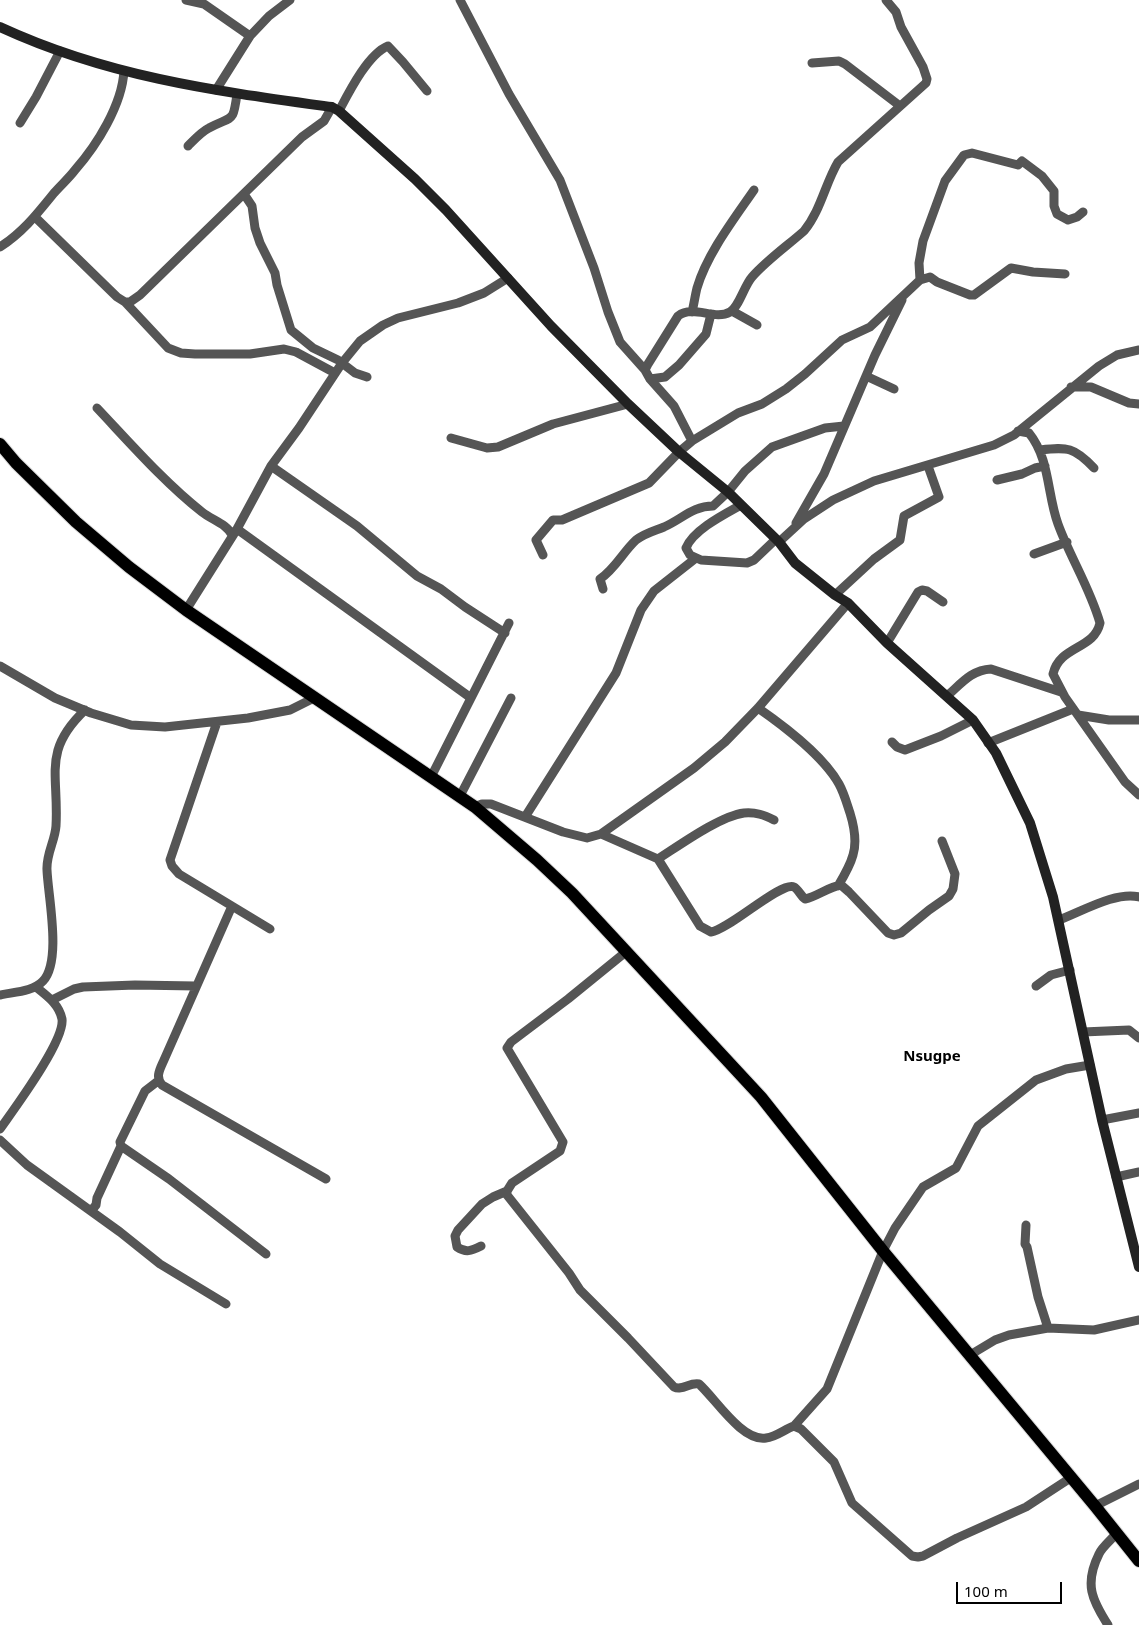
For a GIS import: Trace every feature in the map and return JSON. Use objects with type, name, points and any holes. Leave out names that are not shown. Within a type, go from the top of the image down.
[{"type":"main road","points":[[0,444],[16,463],[76,522],[129,567],[186,610],[460,796],[544,867],[627,951],[761,1097],[883,1251],[1072,1477],[1139,1562]]},
{"type":"street","points":[[186,0],[204,4],[250,36]]},
{"type":"street","points":[[216,90],[250,36],[269,16],[290,0]]},
{"type":"street","points":[[460,0],[508,94],[560,180],[620,342],[674,406],[692,441]]},
{"type":"street","points":[[648,375],[648,364],[678,316],[682,313],[692,312],[724,315],[732,311],[752,277],[810,224],[820,206],[833,170],[838,162],[922,88],[927,79],[923,67],[901,27],[896,12],[886,0]]},
{"type":"street","points":[[0,27],[31,42],[124,71],[170,82],[336,109],[415,179],[446,210],[628,404],[679,452],[728,492],[777,541],[795,564],[848,603],[888,643],[973,720],[996,753],[1030,823],[1059,920],[1102,1120],[1136,1246],[1139,1267]]},
{"type":"street","points":[[125,302],[130,302],[140,295],[302,137],[336,109],[365,67],[378,52],[388,46],[427,90]]},
{"type":"street","points":[[20,123],[60,51]]},
{"type":"street","points":[[812,62],[838,61],[845,64],[900,106]]},
{"type":"street","points":[[0,247],[35,217],[76,170],[98,141],[115,107],[124,82],[124,71]]},
{"type":"street","points":[[188,146],[204,131],[232,117],[235,112],[237,94]]},
{"type":"street","points":[[920,280],[919,263],[926,233],[945,181],[964,155],[972,153],[1018,164],[1022,161],[1042,176],[1054,191],[1054,206],[1057,214],[1068,220],[1078,217],[1083,212]]},
{"type":"street","points":[[692,312],[696,290],[710,259],[754,190]]},
{"type":"street","points":[[244,194],[252,206],[255,228],[260,243],[275,272],[277,285],[291,330],[314,348],[367,377]]},
{"type":"street","points":[[35,217],[125,302],[168,348],[174,351],[195,354],[250,354],[284,349],[296,352],[335,373]]},
{"type":"street","points":[[543,555],[536,540],[553,520],[562,520],[649,483],[692,441],[738,413],[762,404],[786,389],[842,340],[870,327],[920,280],[930,277],[937,282],[970,295],[977,293],[1011,268],[1033,272],[1065,274]]},
{"type":"street","points":[[186,610],[235,532],[271,466],[342,363],[360,341],[383,325],[398,318],[458,303],[484,293],[508,278]]},
{"type":"street","points":[[792,530],[824,474],[866,376],[904,295]]},
{"type":"street","points":[[732,311],[757,324]]},
{"type":"street","points":[[648,375],[665,377],[679,365],[706,334],[711,314]]},
{"type":"street","points":[[741,505],[715,519],[689,542],[686,548],[690,555],[701,560],[747,563],[754,560],[804,519],[841,496],[874,481],[928,466],[994,444],[1018,432],[1099,366],[1117,355],[1139,350]]},
{"type":"street","points":[[866,376],[894,388]]},
{"type":"street","points":[[1071,387],[1092,387],[1129,403],[1139,404]]},
{"type":"street","points":[[451,438],[487,448],[498,447],[553,424],[628,404]]},
{"type":"street","points":[[98,408],[158,472],[202,512],[235,532],[471,698]]},
{"type":"street","points":[[602,589],[600,579],[610,572],[636,540],[649,532],[664,527],[691,510],[713,506],[728,492],[745,471],[772,447],[825,428],[844,426]]},
{"type":"street","points":[[1018,432],[1030,433],[1038,444],[1058,523],[1100,623],[1093,637],[1065,655],[1056,664],[1053,674],[1075,712],[1125,782],[1139,795]]},
{"type":"street","points":[[1040,450],[1058,448],[1073,450],[1094,468]]},
{"type":"street","points":[[271,466],[357,526],[417,576],[441,588],[465,607],[504,632]]},
{"type":"street","points":[[835,595],[874,559],[900,540],[904,516],[940,497],[928,466]]},
{"type":"street","points":[[997,480],[1045,466]]},
{"type":"street","points":[[1034,554],[1067,542]]},
{"type":"street","points":[[525,817],[616,673],[641,610],[654,590],[696,558]]},
{"type":"street","points":[[888,643],[918,592],[922,590],[927,591],[943,602]]},
{"type":"street","points":[[475,807],[482,804],[491,804],[563,832],[587,838],[601,834],[694,768],[725,742],[758,708],[848,603]]},
{"type":"street","points":[[431,777],[509,623]]},
{"type":"street","points":[[0,666],[55,698],[131,725],[165,727],[217,722],[290,710],[314,698]]},
{"type":"street","points":[[947,696],[973,672],[981,669],[1000,671],[1062,692]]},
{"type":"street","points":[[460,796],[512,698]]},
{"type":"street","points":[[758,708],[786,727],[829,769],[841,787],[852,820],[855,840],[854,854],[838,886]]},
{"type":"street","points":[[0,995],[36,987],[47,977],[53,933],[47,858],[56,828],[55,761],[58,746],[65,733],[85,710]]},
{"type":"street","points":[[988,743],[1075,712],[1108,720],[1139,720]]},
{"type":"street","points":[[892,742],[897,747],[905,750],[941,736],[973,720]]},
{"type":"street","points":[[217,722],[170,860],[172,866],[179,874],[270,929]]},
{"type":"street","points":[[658,858],[727,818],[745,813],[762,814],[774,820]]},
{"type":"street","points":[[601,834],[658,858],[700,926],[711,932],[724,928],[777,891],[789,887],[795,888],[805,898],[841,886],[888,932],[894,935],[901,933],[949,896],[953,889],[955,874],[942,841]]},
{"type":"street","points":[[1059,920],[1117,897],[1139,897]]},
{"type":"street","points":[[232,906],[164,1060],[158,1081],[162,1086],[326,1179]]},
{"type":"street","points":[[627,951],[508,1045],[508,1051],[563,1142],[560,1151],[512,1183],[506,1196],[570,1272],[580,1290],[674,1387],[679,1388],[693,1383],[699,1384],[736,1424],[759,1439],[771,1437],[794,1426],[827,1389],[883,1251],[895,1228],[923,1187],[956,1168],[978,1126],[1036,1080],[1066,1069],[1090,1065]]},
{"type":"street","points":[[1036,986],[1051,975],[1070,970]]},
{"type":"street","points":[[52,1000],[74,989],[83,987],[136,985],[196,986]]},
{"type":"street","points":[[0,1129],[40,1071],[61,1030],[62,1020],[58,1008],[52,1000],[36,987]]},
{"type":"street","points":[[1083,1032],[1129,1030],[1139,1038]]},
{"type":"street","points":[[91,1211],[96,1205],[97,1198],[121,1146],[120,1142],[145,1091],[158,1081]]},
{"type":"street","points":[[1102,1120],[1139,1113]]},
{"type":"street","points":[[0,1140],[27,1166],[120,1232],[160,1264],[226,1304]]},
{"type":"street","points":[[121,1146],[168,1179],[266,1254]]},
{"type":"street","points":[[1116,1177],[1139,1172]]},
{"type":"street","points":[[481,1246],[471,1251],[462,1250],[457,1246],[455,1236],[458,1230],[482,1204],[507,1191]]},
{"type":"street","points":[[1026,1225],[1025,1244],[1048,1328]]},
{"type":"street","points":[[970,1355],[995,1340],[1009,1335],[1048,1328],[1094,1330],[1139,1320]]},
{"type":"street","points":[[794,1426],[801,1429],[834,1462],[852,1503],[906,1552],[918,1557],[1026,1507],[1072,1477]]},
{"type":"street","points":[[1095,1506],[1139,1484]]},
{"type":"street","points":[[1108,1625],[1093,1599],[1091,1583],[1099,1553],[1117,1533]]},
{"type":"district","name":"Nsugpe","points":[[932,1057]]}]
